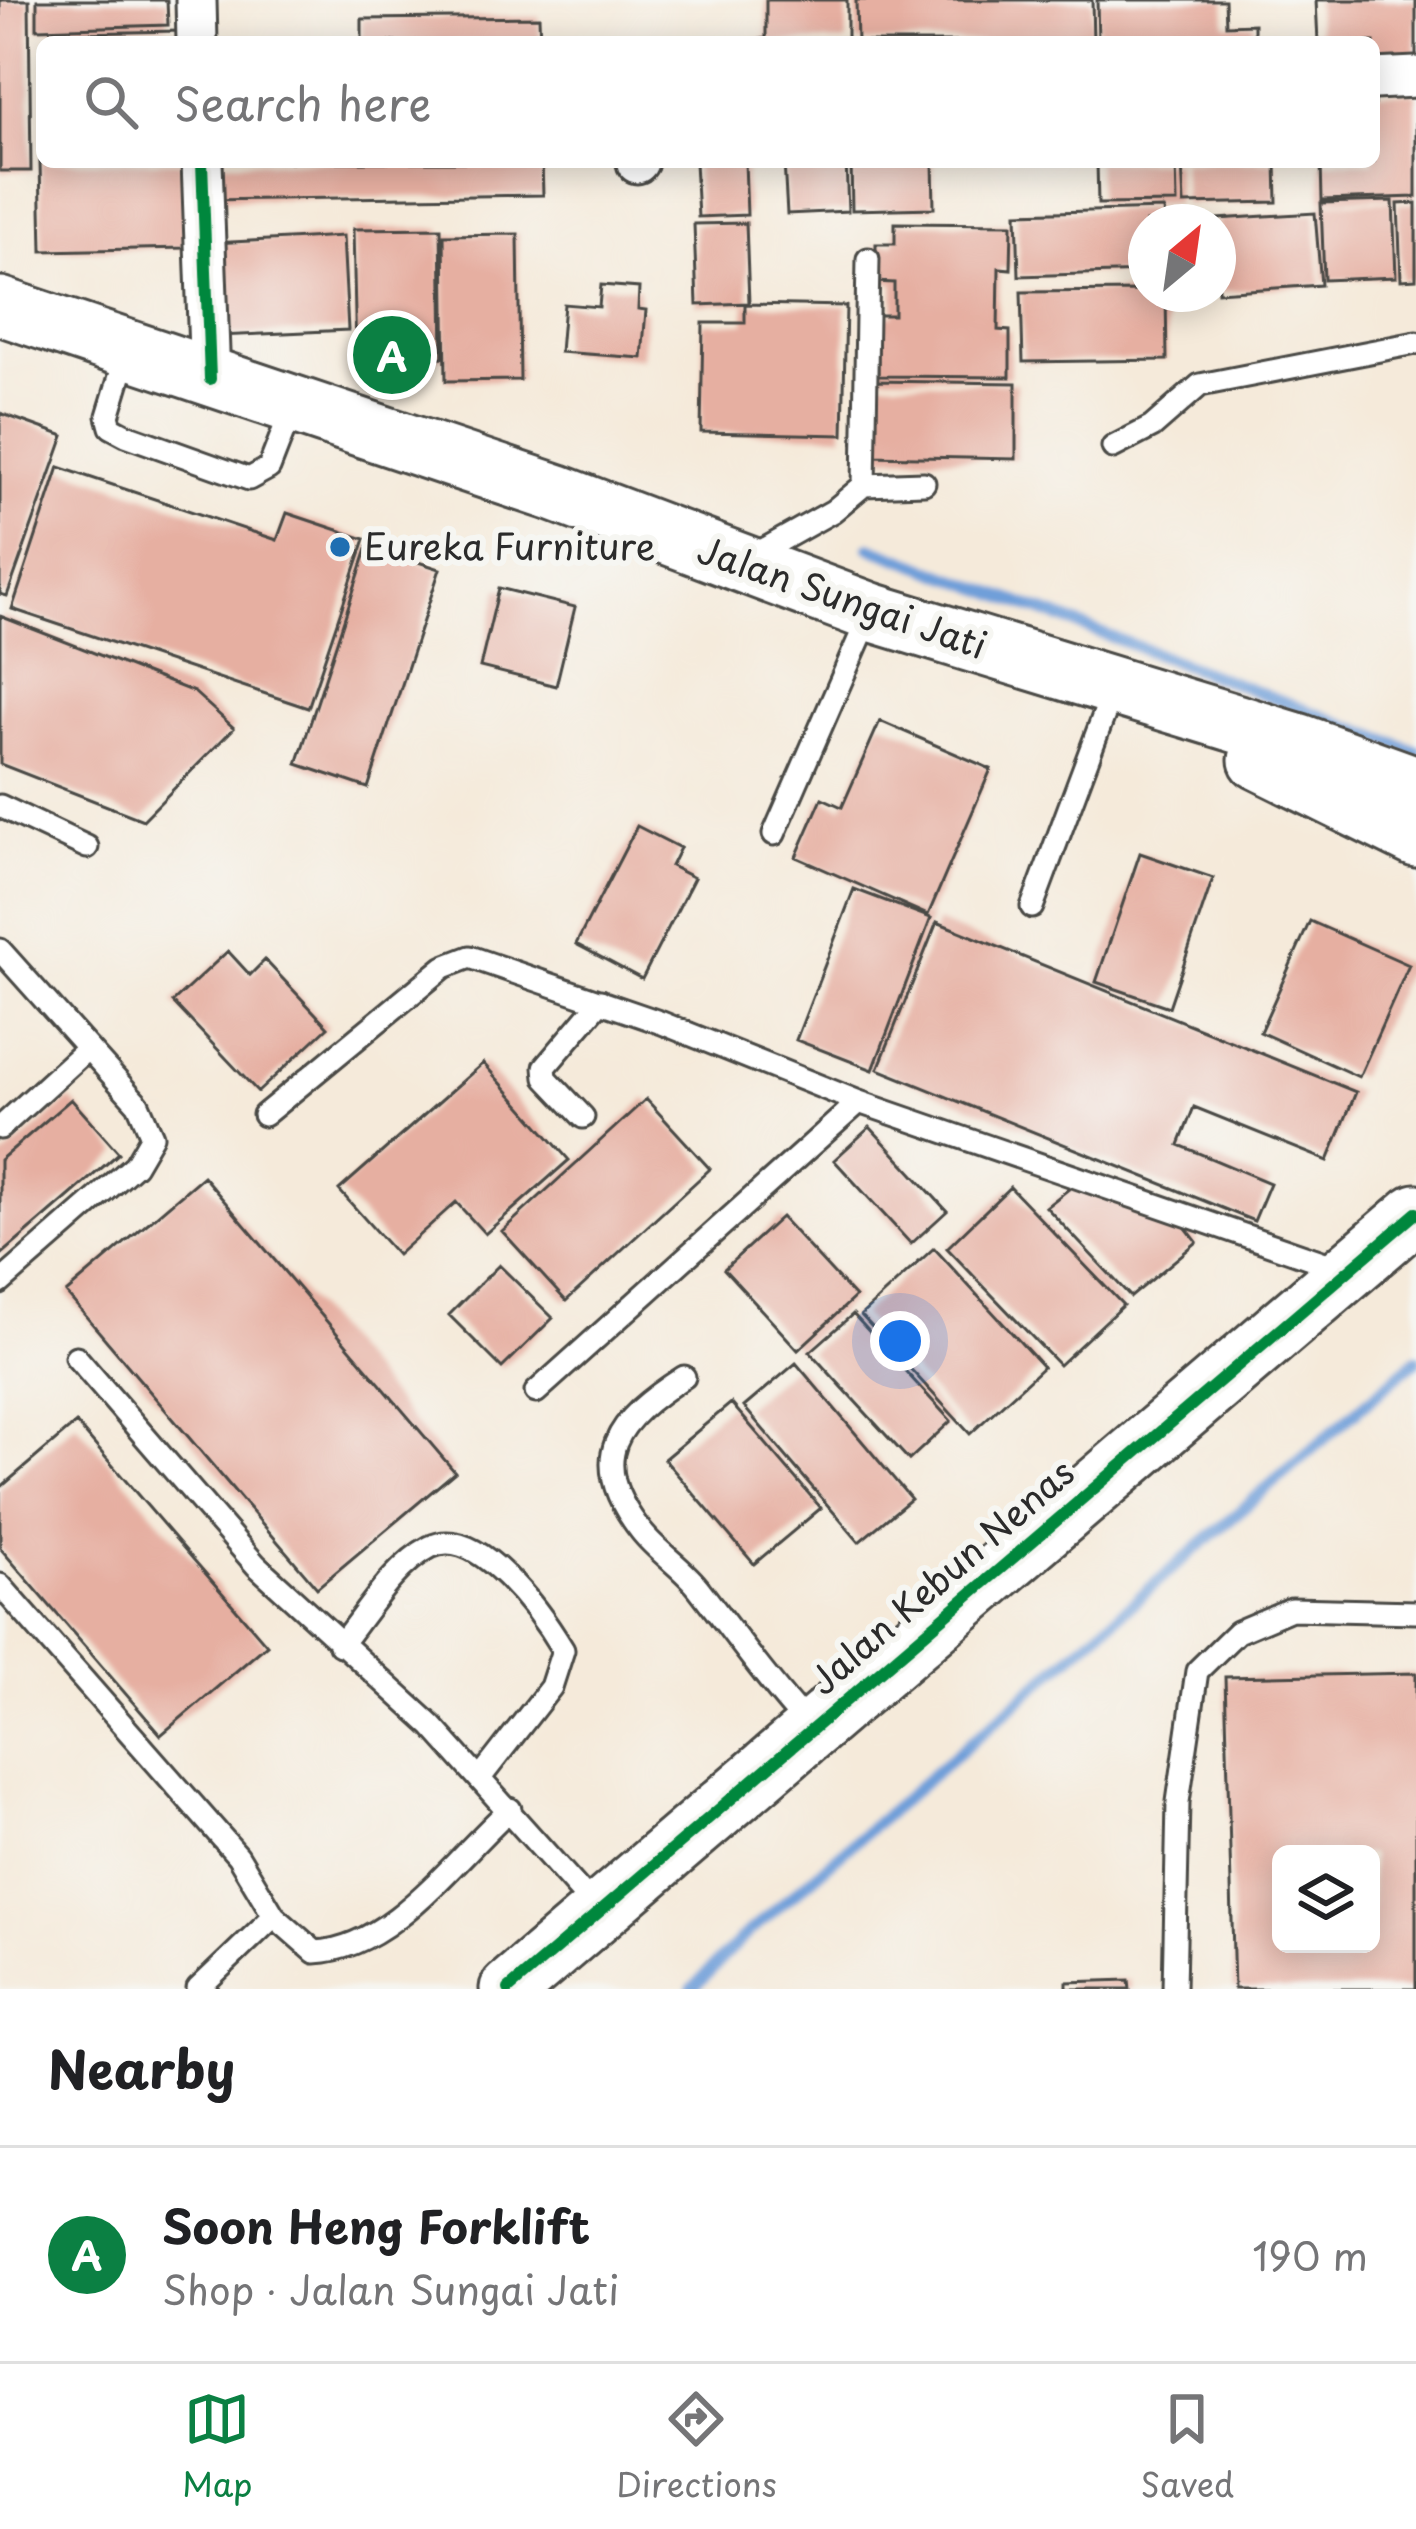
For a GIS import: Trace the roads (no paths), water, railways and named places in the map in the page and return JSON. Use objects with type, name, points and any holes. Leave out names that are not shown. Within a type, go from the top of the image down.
[{"type":"main road","name":"Jalan Sungai Jati","points":[[0,306],[292,409],[556,494],[871,612],[1300,742],[1416,785]]},
{"type":"main road","points":[[1128,693],[1416,838]]},
{"type":"main road","name":"Jalan Kebun Nenas","points":[[539,1970],[598,1911],[1378,1243],[1416,1197]]},
{"type":"street","points":[[196,0],[197,36]]},
{"type":"street","points":[[1380,79],[1416,76]]},
{"type":"street","points":[[202,168],[210,379]]},
{"type":"lane","points":[[863,485],[868,259]]},
{"type":"lane","points":[[1113,447],[1152,427],[1200,385],[1416,344]]},
{"type":"lane","points":[[129,349],[108,416],[111,427],[126,435],[249,479],[269,468],[292,409]]},
{"type":"lane","points":[[738,564],[833,511],[863,485],[924,483]]},
{"type":"lane","points":[[774,834],[871,612]]},
{"type":"lane","points":[[1032,908],[1128,693]]},
{"type":"lane","points":[[0,806],[87,847]]},
{"type":"lane","points":[[0,950],[139,1104],[152,1136],[134,1166],[0,1282]]},
{"type":"lane","points":[[264,1115],[444,968],[470,957],[601,1001],[859,1102],[1378,1243]]},
{"type":"lane","points":[[583,1117],[546,1078],[545,1067],[601,1001]]},
{"type":"lane","points":[[0,1128],[88,1048]]},
{"type":"lane","points":[[536,1392],[859,1102]]},
{"type":"lane","points":[[76,1357],[256,1565],[432,1726],[598,1911]]},
{"type":"lane","points":[[685,1377],[637,1408],[615,1441],[610,1478],[641,1531],[698,1587],[746,1658],[810,1729]]},
{"type":"lane","points":[[340,1645],[399,1572],[432,1546],[457,1543],[485,1558],[524,1594],[563,1650],[538,1707],[480,1778]]},
{"type":"lane","points":[[0,1585],[238,1856],[274,1916],[315,1952],[344,1951],[395,1916],[510,1809]]},
{"type":"lane","points":[[1174,1989],[1178,1802],[1197,1672],[1237,1632],[1291,1609],[1416,1612]]},
{"type":"lane","points":[[198,1989],[274,1916]]},
{"type":"waterway","points":[[870,547],[1416,751]]},
{"type":"waterway","points":[[692,1989],[741,1939],[1416,1360]]},
{"type":"place","name":"Soon Heng Forklift","points":[[392,355]]},
{"type":"place","name":"Eureka Furniture","points":[[340,547]]}]
